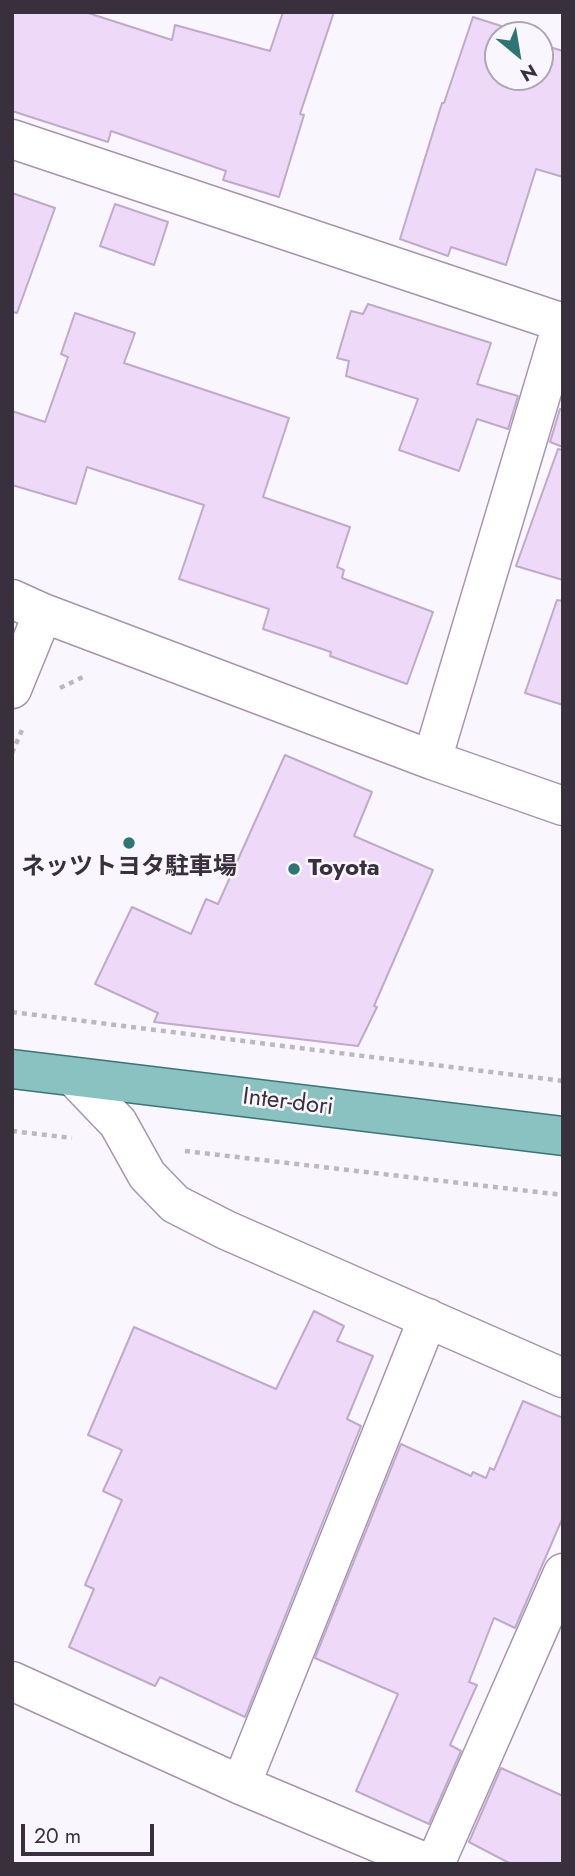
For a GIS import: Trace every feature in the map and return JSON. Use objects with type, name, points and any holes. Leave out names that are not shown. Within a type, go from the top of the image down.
[{"type":"main road","name":"Inter-dori","points":[[12,1069],[563,1136]]},
{"type":"street","points":[[12,139],[563,322],[432,760]]},
{"type":"street","points":[[12,689],[28,606],[432,760],[563,806]]},
{"type":"street","points":[[74,1077],[118,1123],[146,1175],[175,1204],[226,1230],[563,1378]]},
{"type":"street","points":[[241,1784],[428,1318]]},
{"type":"street","points":[[435,1864],[563,1573]]},
{"type":"street","points":[[12,1681],[241,1784],[429,1864]]},
{"type":"path","points":[[12,1012],[563,1081]]},
{"type":"path","points":[[12,1131],[81,1139]]},
{"type":"path","points":[[177,1150],[563,1195]]},
{"type":"building","points":[[12,12],[85,12],[172,40],[175,25],[270,51],[283,12],[334,12],[300,114],[304,115],[279,197],[223,180],[226,171],[111,131],[108,142],[12,111]]},
{"type":"building","points":[[473,17],[486,21],[484,91],[554,91],[554,48],[563,51],[563,177],[536,169],[506,265],[451,247],[448,256],[400,239]]},
{"type":"building","points":[[12,193],[55,208],[17,313],[12,312]]},
{"type":"building","points":[[115,204],[168,222],[154,265],[100,246]]},
{"type":"building","points":[[368,304],[491,343],[477,384],[518,396],[508,429],[477,419],[459,471],[399,450],[418,399],[346,376],[349,361],[337,358],[351,311],[363,314]]},
{"type":"building","points":[[75,313],[135,333],[124,363],[289,418],[263,497],[350,527],[337,567],[344,570],[342,578],[433,612],[407,684],[330,656],[331,652],[263,629],[269,609],[179,579],[204,505],[87,467],[76,504],[12,485],[12,411],[45,422],[68,357],[61,354]]},
{"type":"building","points":[[560,409],[563,410],[563,447],[550,442]]},
{"type":"building","points":[[558,449],[563,450],[563,580],[516,566]]},
{"type":"building","points":[[557,600],[563,601],[563,705],[525,693]]},
{"type":"building","points":[[285,755],[372,792],[354,836],[433,870],[374,1006],[377,1007],[358,1046],[154,1022],[158,1013],[95,984],[132,907],[191,934],[206,899],[218,904]]},
{"type":"building","points":[[314,1311],[344,1326],[337,1341],[373,1356],[347,1419],[361,1426],[245,1717],[160,1677],[155,1686],[69,1647],[94,1589],[85,1585],[122,1500],[103,1491],[122,1450],[88,1435],[134,1327],[276,1389]]},
{"type":"building","points":[[523,1401],[563,1418],[563,1517],[515,1628],[494,1618],[469,1682],[477,1685],[450,1745],[461,1751],[429,1824],[356,1791],[398,1694],[315,1658],[401,1444],[471,1476],[473,1472],[486,1478],[490,1468],[494,1470]]},
{"type":"building","points":[[501,1768],[563,1796],[563,1864],[511,1864],[469,1842]]},
{"type":"place","name":"ネッツトヨタ駐車場","points":[[129,843]]},
{"type":"place","name":"Toyota","points":[[294,869]]}]
